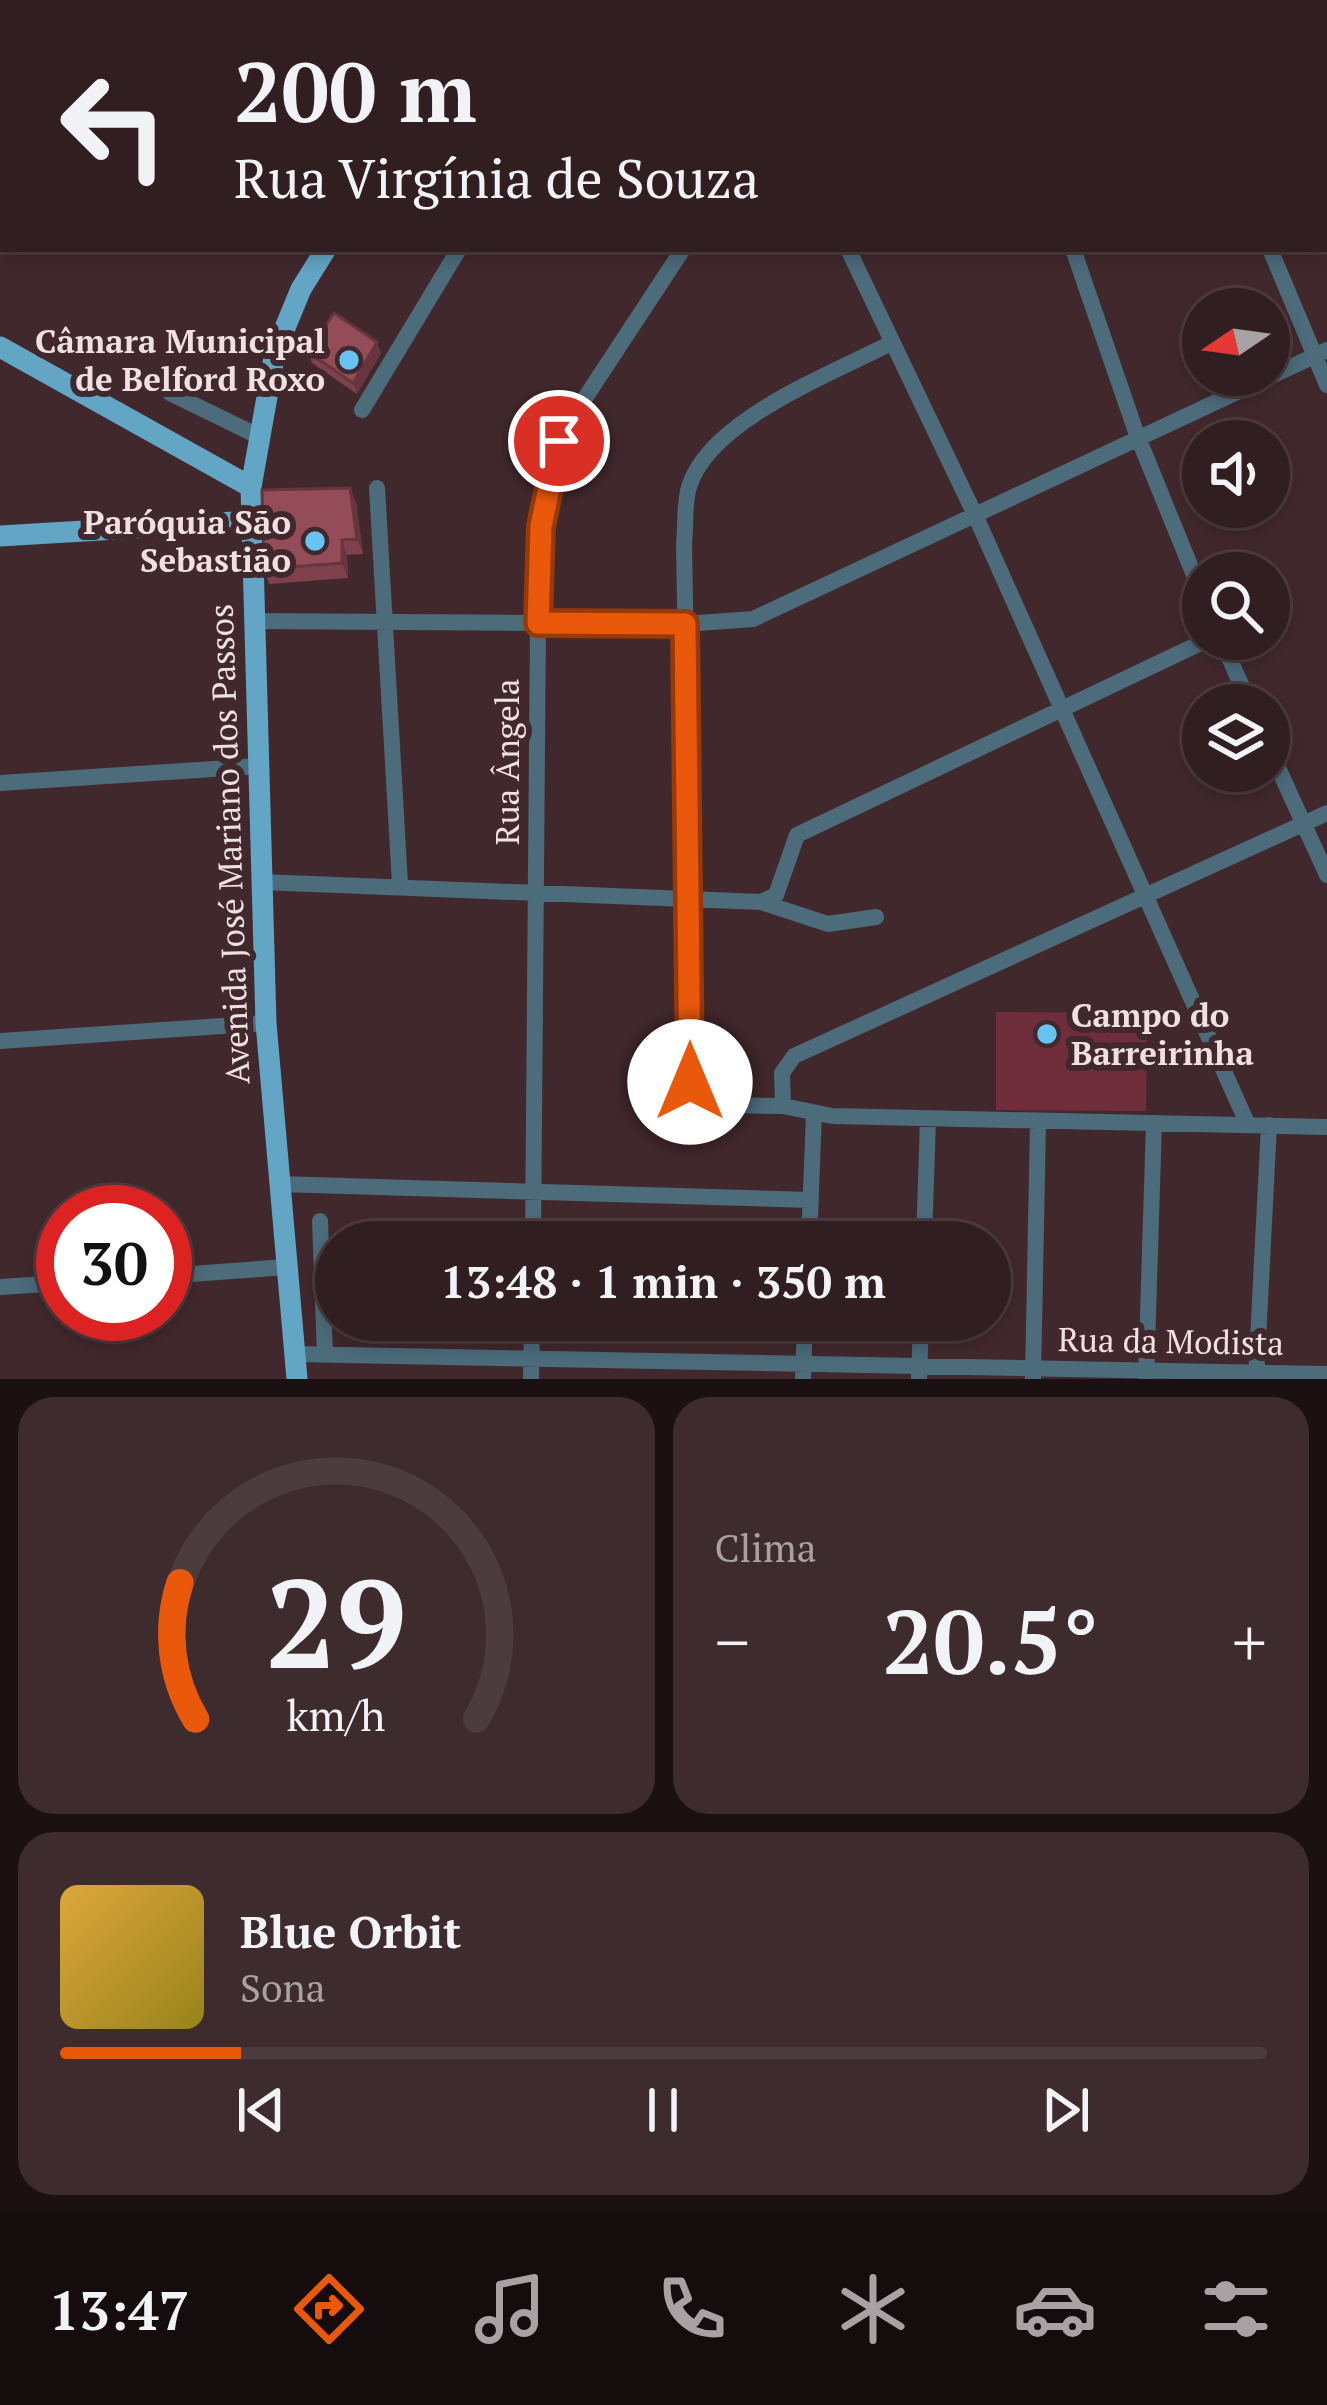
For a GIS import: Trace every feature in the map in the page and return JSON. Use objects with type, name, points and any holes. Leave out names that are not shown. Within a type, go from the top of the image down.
[{"type":"main road","name":"Avenida José Mariano dos Passos","points":[[296,1379],[266,1023],[251,487],[282,332],[324,252]]},
{"type":"main road","points":[[0,346],[251,487]]},
{"type":"main road","points":[[0,536],[251,521]]},
{"type":"street","points":[[362,410],[457,252]]},
{"type":"street","name":"Rua Ângela","points":[[533,1221],[541,526],[559,441],[681,252]]},
{"type":"street","points":[[849,252],[976,517],[1248,1124]]},
{"type":"street","points":[[1074,252],[1138,436],[1185,552]]},
{"type":"street","points":[[1271,252],[1320,354],[1327,385]]},
{"type":"street","points":[[890,343],[755,415],[712,449],[688,489],[690,1082],[698,1102],[928,1119],[1327,1126]]},
{"type":"street","points":[[254,621],[738,622],[776,612],[1138,436],[1320,354]]},
{"type":"street","points":[[170,393],[258,436]]},
{"type":"street","points":[[377,488],[400,884]]},
{"type":"street","points":[[760,902],[776,895],[797,835],[1182,652]]},
{"type":"street","points":[[0,783],[259,766]]},
{"type":"street","points":[[1289,792],[1327,875]]},
{"type":"street","points":[[783,1106],[782,1073],[794,1056],[1327,813]]},
{"type":"street","points":[[262,882],[760,902],[828,924],[876,916]]},
{"type":"street","points":[[0,1041],[266,1023]]},
{"type":"street","points":[[810,1221],[814,1114]]},
{"type":"street","points":[[925,1221],[928,1119]]},
{"type":"street","points":[[1033,1374],[1038,1122]]},
{"type":"street","points":[[1146,1375],[1154,1123]]},
{"type":"street","points":[[1256,1376],[1269,1125]]},
{"type":"street","points":[[278,1184],[811,1200]]},
{"type":"street","points":[[192,1274],[286,1268]]},
{"type":"street","points":[[0,1287],[36,1284]]},
{"type":"street","points":[[324,1341],[325,1355]]},
{"type":"street","points":[[531,1341],[531,1379]]},
{"type":"street","points":[[803,1372],[804,1341]]},
{"type":"street","points":[[920,1373],[921,1341]]},
{"type":"street","name":"Rua da Modista","points":[[294,1354],[803,1372],[1327,1374]]},
{"type":"shaded area","points":[[996,1012],[1147,1013],[1146,1111],[996,1110]]},
{"type":"building","name":"Câmara Municipal de Belford Roxo","points":[[334,313],[377,342],[353,383],[308,352]]},
{"type":"building","name":"Paróquia São Sebastião","points":[[350,488],[357,539],[342,540],[342,563],[264,569],[262,490]]},
{"type":"place","name":"Câmara Municipal de Belford Roxo","points":[[349,360]]},
{"type":"place","name":"Paróquia São Sebastião","points":[[315,541]]},
{"type":"place","name":"Campo do Barreirinha","points":[[1047,1034]]},
{"type":"route","points":[[559,441],[541,526],[538,623],[685,624],[690,1082]]}]
